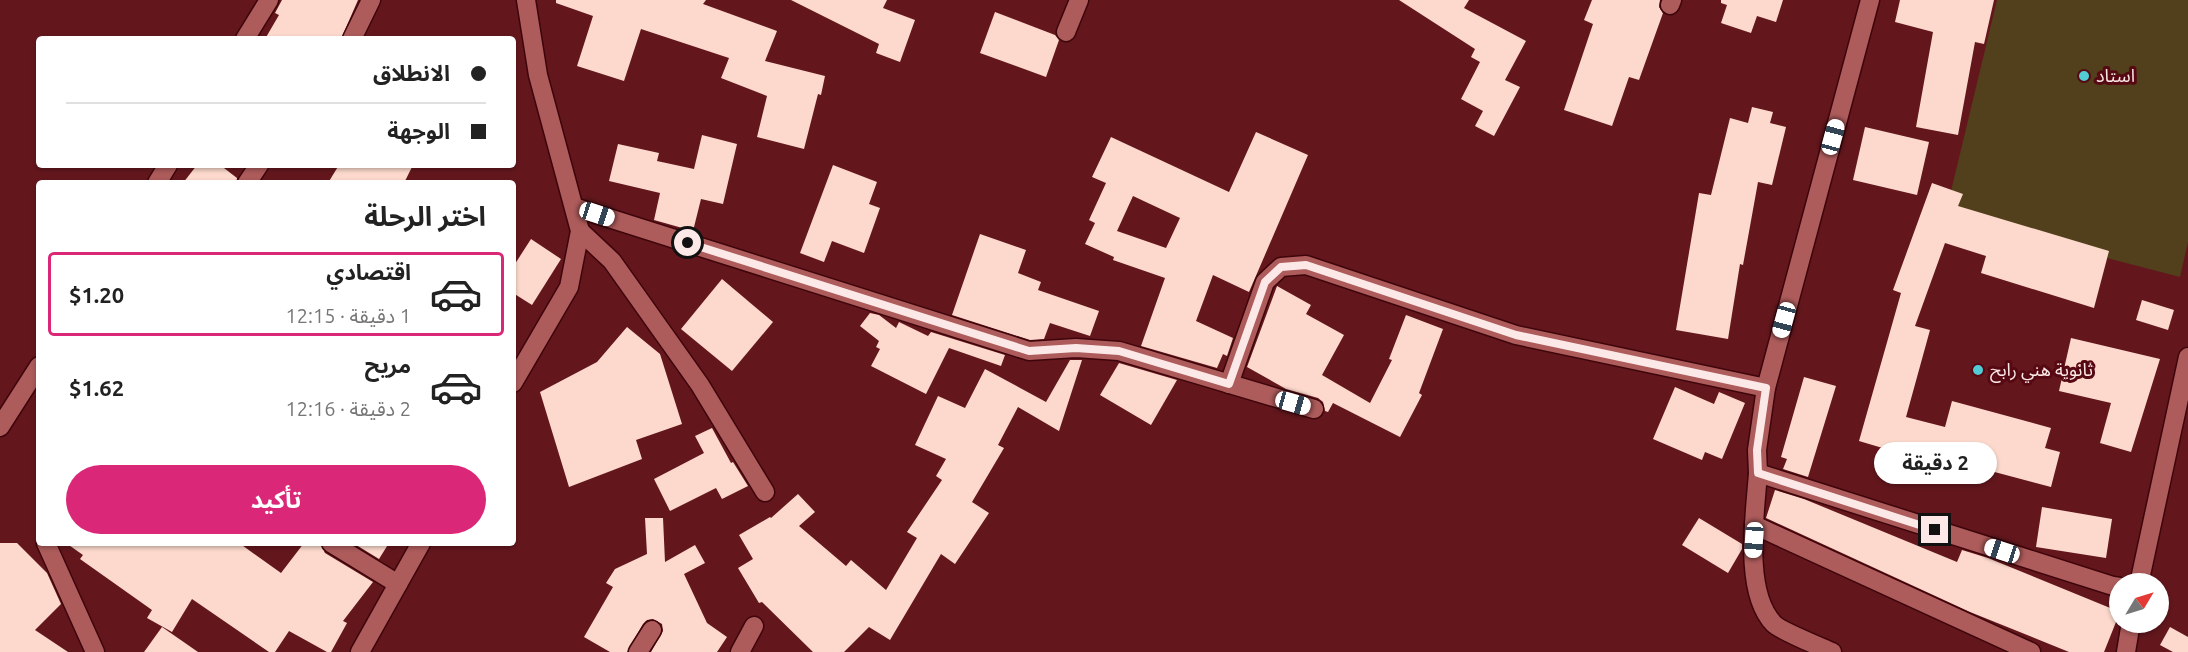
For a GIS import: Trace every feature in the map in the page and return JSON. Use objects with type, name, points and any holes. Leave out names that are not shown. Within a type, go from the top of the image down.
[{"type":"street","points":[[247,36],[269,0]]},
{"type":"street","points":[[353,36],[371,0]]},
{"type":"street","points":[[516,377],[569,287],[580,231],[538,75],[526,0]]},
{"type":"street","points":[[1066,32],[1079,0]]},
{"type":"street","points":[[1832,652],[1775,625],[1759,599],[1753,555],[1758,473],[1757,450],[1766,388],[1870,0]]},
{"type":"street","points":[[574,207],[1029,351],[1076,348],[1119,351],[1314,409]]},
{"type":"street","points":[[580,231],[612,261],[700,385],[765,492]]},
{"type":"street","points":[[1229,384],[1265,282],[1281,267],[1306,265],[1516,335],[1766,388]]},
{"type":"street","points":[[2141,573],[2188,357]]},
{"type":"street","points":[[0,427],[36,371]]},
{"type":"street","points":[[1758,473],[2109,585]]},
{"type":"street","points":[[1754,525],[2031,652]]},
{"type":"street","points":[[47,546],[95,652]]},
{"type":"street","points":[[336,546],[398,584]]},
{"type":"street","points":[[360,652],[419,546]]},
{"type":"street","points":[[740,652],[754,626]]},
{"type":"street","points":[[638,652],[652,630]]},
{"type":"street","points":[[2126,652],[2129,633]]},
{"type":"shaded area","name":"استاد","points":[[1997,0],[2188,0],[2188,242],[2180,277],[1945,216]]},
{"type":"building","points":[[282,0],[358,0],[342,36],[267,36],[279,15],[275,13]]},
{"type":"building","points":[[556,0],[706,0],[703,4],[777,31],[765,61],[825,76],[804,149],[757,137],[767,96],[721,78],[729,58],[641,29],[624,81],[577,66],[593,16],[556,3]]},
{"type":"building","points":[[791,0],[887,0],[883,8],[915,20],[900,62],[876,53],[879,44]]},
{"type":"building","points":[[1399,0],[1469,0],[1464,8],[1526,41],[1505,80],[1520,87],[1494,136],[1475,126],[1483,111],[1461,99],[1480,62],[1471,57],[1475,49]]},
{"type":"building","points":[[1592,0],[1660,0],[1659,7],[1663,13],[1639,80],[1629,77],[1612,126],[1564,110],[1593,24],[1584,20]]},
{"type":"building","points":[[1721,0],[1783,0],[1776,22],[1757,16],[1751,33],[1721,23],[1727,5],[1721,3]]},
{"type":"building","points":[[1900,0],[1994,0],[1984,44],[1975,42],[1958,135],[1916,127],[1933,32],[1895,22]]},
{"type":"building","points":[[995,12],[1055,35],[1059,40],[1046,77],[980,53]]},
{"type":"building","points":[[1752,107],[1773,112],[1770,123],[1786,127],[1772,185],[1758,182],[1743,265],[1740,264],[1728,339],[1676,330],[1699,193],[1711,195],[1730,118],[1748,123]]},
{"type":"building","points":[[1865,127],[1929,142],[1917,195],[1853,180]]},
{"type":"building","points":[[1256,132],[1308,155],[1249,292],[1213,275],[1196,321],[1233,338],[1227,356],[1223,354],[1217,368],[1141,346],[1165,278],[1113,260],[1114,257],[1085,244],[1095,223],[1089,220],[1106,183],[1092,177],[1111,137],[1229,192]],"holes":[[[1133,196],[1180,218],[1166,248],[1117,231]]]},
{"type":"building","points":[[702,135],[737,144],[723,204],[701,199],[693,231],[654,220],[660,193],[609,181],[618,144],[659,153],[657,161],[694,169]]},
{"type":"building","points":[[833,165],[877,182],[869,204],[880,208],[864,253],[832,241],[824,262],[800,253]]},
{"type":"building","points":[[195,168],[224,168],[237,178],[237,180],[185,180]]},
{"type":"building","points":[[337,168],[412,168],[406,180],[330,180]]},
{"type":"building","points":[[1932,183],[1963,194],[1958,206],[2109,251],[2094,308],[1981,273],[1986,256],[1945,243],[1915,326],[1930,330],[1906,417],[1945,427],[1952,401],[2051,428],[2045,448],[2060,452],[2051,487],[1897,446],[1896,452],[1859,441],[1901,293],[1893,290]]},
{"type":"building","points":[[980,234],[1026,250],[1018,273],[1041,282],[1038,290],[1099,311],[1090,336],[1050,323],[1044,339],[1030,340],[952,315]]},
{"type":"building","points":[[531,239],[561,259],[532,305],[516,295],[516,262]]},
{"type":"building","points":[[722,279],[773,322],[732,371],[681,329]]},
{"type":"building","points":[[1277,286],[1311,305],[1306,314],[1344,335],[1322,375],[1370,403],[1392,360],[1389,359],[1406,315],[1443,329],[1419,393],[1422,395],[1400,437],[1333,403],[1328,412],[1325,411],[1323,402],[1318,398],[1286,389],[1247,367]]},
{"type":"building","points":[[2142,300],[2174,310],[2168,330],[2136,320]]},
{"type":"building","points":[[870,313],[879,315],[896,328],[899,322],[928,336],[931,332],[1005,355],[1001,366],[949,348],[926,394],[871,366],[880,349],[876,347],[879,341],[860,326]]},
{"type":"building","points":[[627,327],[660,354],[682,424],[636,440],[642,459],[569,487],[540,392],[597,362]]},
{"type":"building","points":[[2071,338],[2160,359],[2131,452],[2100,443],[2111,403],[2059,391]]},
{"type":"building","points":[[1070,360],[1082,360],[1059,431],[1018,407],[998,445],[1004,448],[972,502],[989,513],[955,564],[941,554],[890,640],[869,627],[844,652],[813,652],[762,602],[759,603],[738,568],[753,559],[739,535],[771,518],[798,494],[815,512],[799,526],[846,566],[851,560],[886,590],[917,538],[907,532],[942,480],[936,476],[946,459],[915,445],[938,396],[965,408],[985,369],[1046,402]]},
{"type":"building","points":[[1119,363],[1177,380],[1151,425],[1100,395]]},
{"type":"building","points":[[1804,377],[1836,386],[1808,477],[1783,469],[1787,459],[1781,457]]},
{"type":"building","points":[[1675,387],[1714,404],[1719,392],[1745,403],[1722,459],[1705,452],[1702,460],[1653,439]]},
{"type":"building","points":[[712,428],[731,463],[733,462],[748,486],[722,499],[716,488],[670,511],[654,479],[704,453],[695,436]]},
{"type":"building","points":[[1775,490],[1804,499],[1957,562],[1962,550],[1988,558],[2109,608],[2109,633],[2112,633],[2104,652],[2069,652],[1970,612],[1766,518]]},
{"type":"building","points":[[2042,507],[2112,519],[2106,558],[2036,547]]},
{"type":"building","points":[[645,518],[663,518],[665,562],[695,545],[705,563],[684,574],[707,623],[727,637],[717,652],[651,652],[663,631],[662,624],[653,619],[643,624],[627,652],[610,652],[584,637],[613,587],[606,583],[615,569],[647,554]]},
{"type":"building","points":[[1699,518],[1742,544],[1742,549],[1728,573],[1682,545]]},
{"type":"building","points":[[0,543],[17,543],[47,573],[61,604],[35,630],[68,652],[0,652]]},
{"type":"building","points":[[70,546],[243,546],[281,573],[302,546],[322,546],[325,553],[373,582],[343,621],[347,623],[331,652],[289,631],[275,652],[269,652],[192,599],[172,632],[147,618],[152,610],[80,559],[83,555]]},
{"type":"building","points":[[358,546],[387,546],[379,559]]},
{"type":"building","points":[[162,627],[198,652],[144,652]]},
{"type":"building","points":[[2170,627],[2188,637],[2188,652],[2173,652],[2160,645],[2167,633],[2169,633]]},
{"type":"place","name":"استاد","points":[[2084,76]]},
{"type":"place","name":"ثانوية هني رابح","points":[[1978,370]]},
{"type":"route","points":[[688,243],[1029,351],[1076,348],[1119,351],[1229,384],[1265,282],[1281,267],[1306,265],[1516,335],[1766,388],[1757,450],[1758,473],[1935,530]]}]
